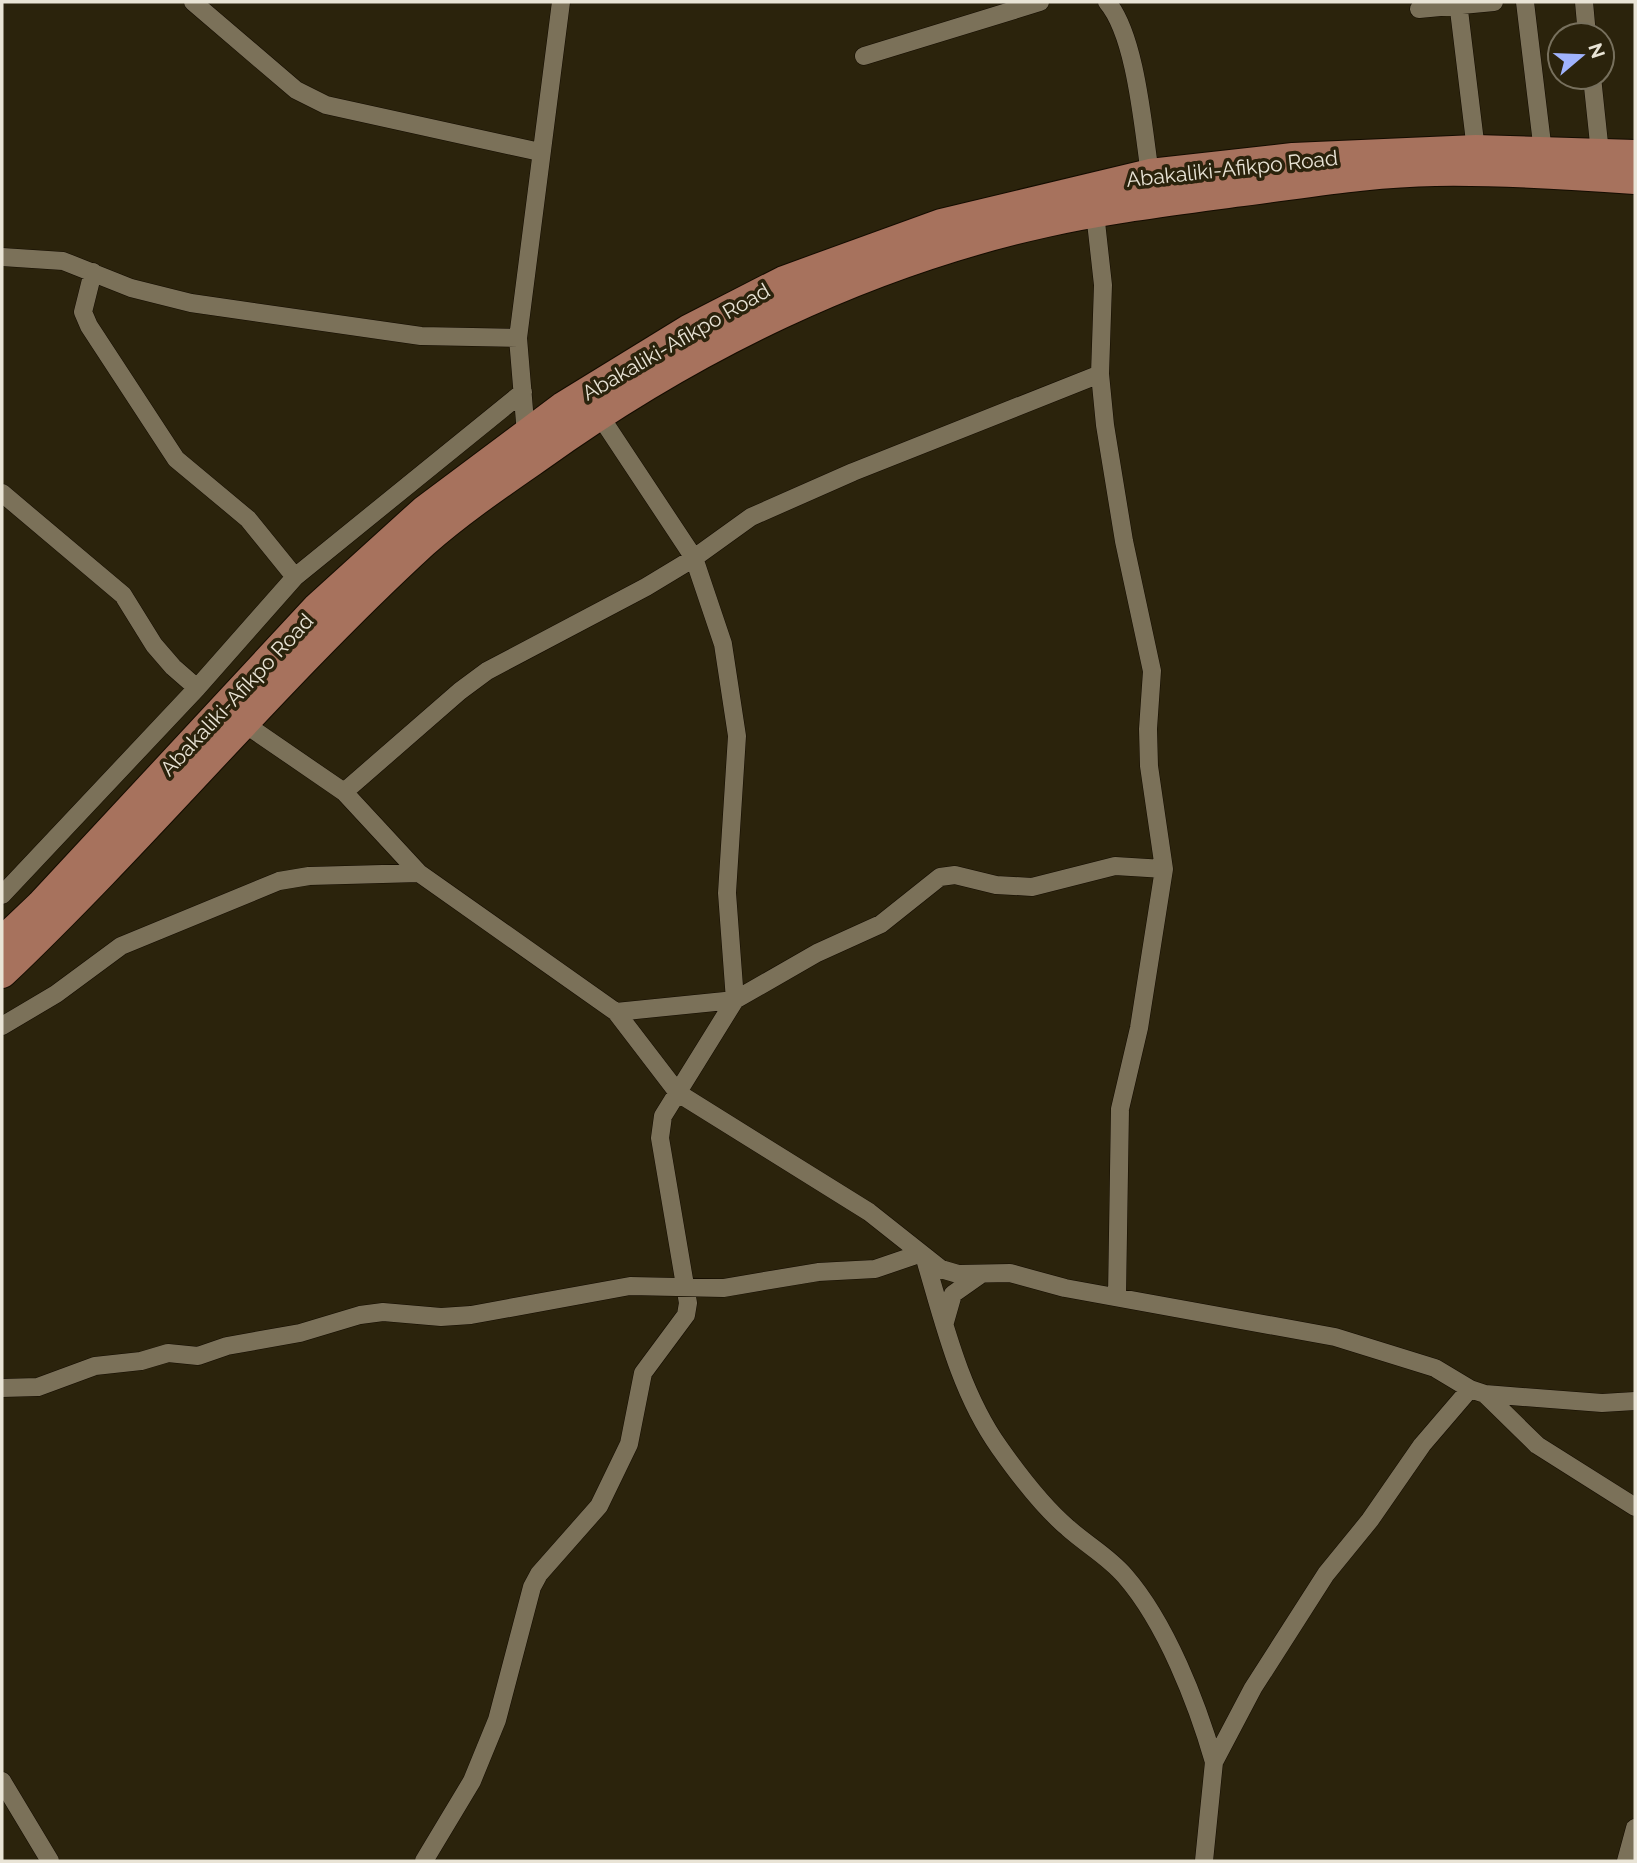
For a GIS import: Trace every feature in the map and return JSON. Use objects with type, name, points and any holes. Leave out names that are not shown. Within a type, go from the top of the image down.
[{"type":"main road","name":"Abakaliki-Afikpo Road","points":[[2,942],[68,876],[318,607],[424,511],[563,407],[690,329],[784,281],[942,224],[1150,174],[1293,158],[1476,150],[1635,155]]},
{"type":"main road","points":[[2,973],[44,933],[242,722],[426,541],[598,413],[722,341],[821,294],[961,246],[1045,222],[1095,213],[1354,177],[1435,171],[1635,180]]},
{"type":"street","points":[[193,2],[296,90],[326,104],[540,152]]},
{"type":"street","points":[[526,434],[518,338],[561,2]]},
{"type":"street","points":[[864,56],[1018,5],[1040,2]]},
{"type":"street","points":[[1107,2],[1114,11],[1125,40],[1150,174]]},
{"type":"street","points":[[1419,9],[1494,2]]},
{"type":"street","points":[[1525,2],[1544,152]]},
{"type":"street","points":[[1584,2],[1586,21]]},
{"type":"street","points":[[1458,4],[1476,150]]},
{"type":"street","points":[[1593,91],[1600,153]]},
{"type":"street","points":[[1095,213],[1103,285],[1100,374],[1124,541],[1153,671],[1148,729],[1149,766],[1164,869],[1139,1028],[1120,1109],[1117,1296]]},
{"type":"street","points":[[2,257],[63,261],[131,288],[191,303],[421,336],[518,338]]},
{"type":"street","points":[[93,272],[83,312],[89,326],[176,459],[248,519],[295,577]]},
{"type":"street","points":[[344,792],[460,691],[487,671],[694,558],[727,532],[780,502],[1100,374]]},
{"type":"street","points":[[2,895],[197,688],[295,577],[523,392]]},
{"type":"street","points":[[424,1861],[472,1781],[497,1720],[526,1609],[539,1574],[599,1506],[614,1478],[635,1422],[643,1373],[685,1315],[685,1287],[660,1138],[663,1116],[735,1000],[727,893],[737,736],[723,643],[694,558],[598,413]]},
{"type":"street","points":[[2,493],[123,595],[154,645],[197,688]]},
{"type":"street","points":[[242,722],[344,792],[419,873],[616,1012],[678,1093],[869,1212],[922,1257],[958,1275],[1010,1273],[1065,1288],[1335,1337],[1435,1368],[1478,1392],[1537,1445],[1635,1507]]},
{"type":"street","points":[[616,1012],[735,1000],[817,953],[881,924],[940,877],[955,874],[996,884],[1032,887],[1115,866],[1164,869]]},
{"type":"street","points":[[2,1026],[56,994],[103,957],[144,933],[204,913],[279,881],[309,876],[419,873]]},
{"type":"street","points":[[2,1388],[38,1387],[107,1363],[141,1361],[168,1353],[198,1356],[227,1346],[300,1333],[360,1315],[383,1312],[441,1317],[491,1311],[630,1286],[723,1288],[818,1272],[875,1269],[922,1257]]},
{"type":"street","points":[[922,1257],[971,1395],[1000,1448],[1066,1527],[1110,1561],[1137,1590],[1190,1690],[1214,1762]]},
{"type":"street","points":[[944,1323],[953,1294],[980,1275]]},
{"type":"street","points":[[1204,1861],[1214,1762],[1253,1688],[1326,1574],[1370,1520],[1423,1445],[1478,1392],[1602,1403],[1635,1401]]},
{"type":"street","points":[[2,1781],[50,1861]]},
{"type":"street","points":[[1626,1861],[1635,1828]]}]
